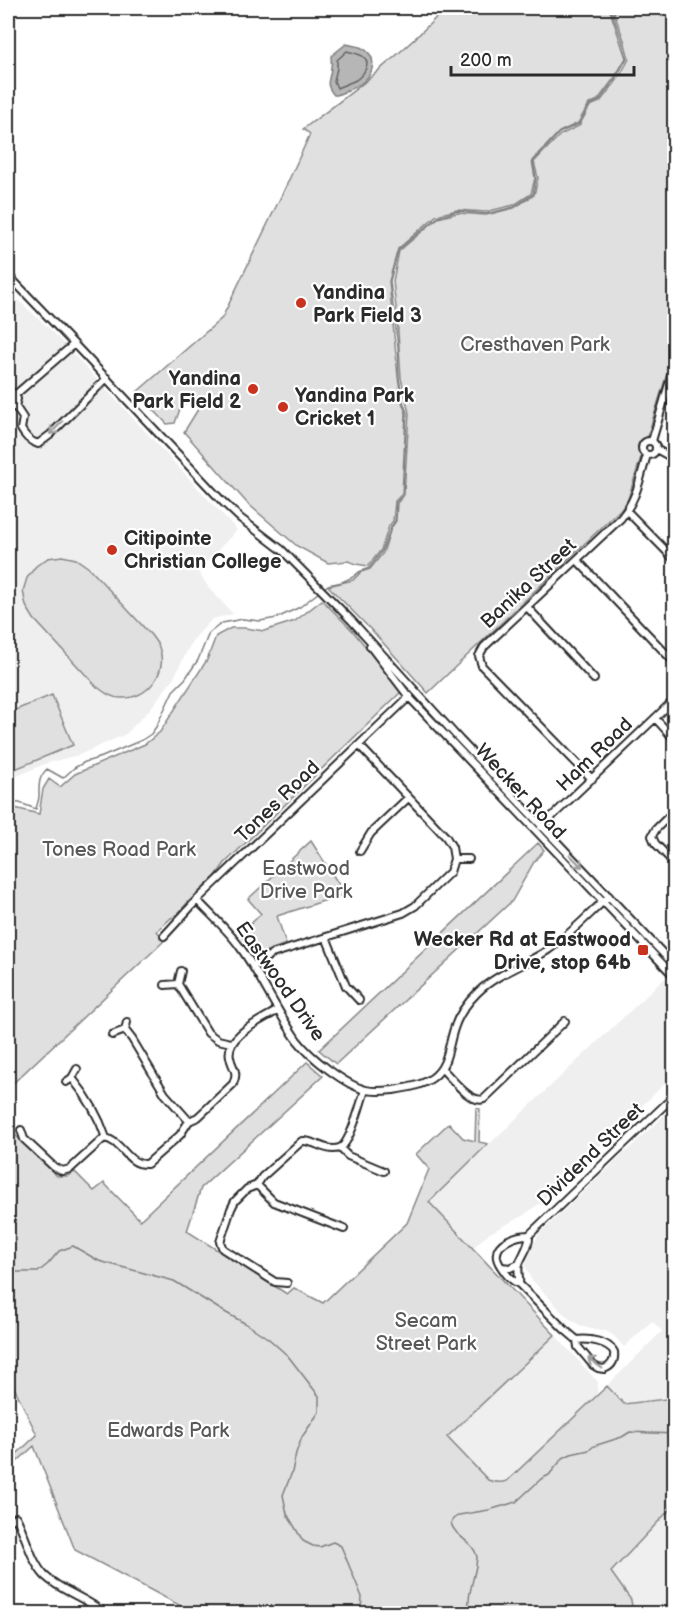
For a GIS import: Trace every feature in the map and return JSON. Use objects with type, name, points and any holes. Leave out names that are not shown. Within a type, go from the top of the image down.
[{"type":"street","name":"Wecker Road","points":[[8,275],[222,501],[282,550],[352,621],[415,692],[675,965]]},
{"type":"street","name":"Wecker Road","points":[[8,282],[16,285]]},
{"type":"street","points":[[75,344],[11,394],[17,402],[11,407],[22,418],[21,429],[31,442],[38,444],[50,435],[107,378]]},
{"type":"street","points":[[652,441],[675,367]]},
{"type":"street","points":[[652,441],[646,441],[642,446],[643,451],[647,455],[653,454],[656,449]]},
{"type":"street","points":[[652,441],[656,449],[675,459]]},
{"type":"street","name":"Banika Street","points":[[592,779],[482,666],[479,656],[481,651],[627,511],[633,502],[647,455]]},
{"type":"street","points":[[627,511],[675,559]]},
{"type":"street","points":[[577,560],[675,662]]},
{"type":"street","points":[[527,608],[594,678]]},
{"type":"street","name":"Wecker Road","points":[[352,621],[409,697],[675,976]]},
{"type":"street","name":"Tones Road","points":[[164,936],[197,900],[415,692]]},
{"type":"street","name":"Ham Road","points":[[536,832],[675,700]]},
{"type":"street","points":[[655,718],[675,739]]},
{"type":"street","points":[[253,966],[272,954],[403,913],[415,906],[450,872],[454,859],[452,847],[446,837],[359,746]]},
{"type":"street","points":[[360,851],[371,833],[408,798]]},
{"type":"street","points":[[675,811],[652,836],[655,843],[675,863]]},
{"type":"street","points":[[454,859],[469,859]]},
{"type":"street","points":[[565,1021],[484,1098],[479,1100],[471,1098],[442,1069],[455,1023],[477,993],[493,979],[546,951],[565,937],[609,896]]},
{"type":"street","name":"Eastwood Drive","points":[[197,900],[239,945],[298,1041],[346,1082],[365,1090],[381,1091],[418,1085],[431,1080],[442,1069]]},
{"type":"street","points":[[326,937],[346,986],[359,1000]]},
{"type":"street","points":[[181,971],[178,984],[208,1033],[218,1040],[231,1043]]},
{"type":"street","points":[[165,985],[178,984]]},
{"type":"street","points":[[21,1130],[24,1138],[54,1167],[62,1171],[70,1169],[100,1140],[106,1138],[113,1140],[135,1162],[141,1165],[147,1164],[180,1135],[189,1121],[198,1117],[233,1084],[236,1071],[229,1051],[236,1036],[278,1010]]},
{"type":"street","points":[[112,1035],[125,1030],[128,1022]]},
{"type":"street","points":[[125,1030],[165,1095],[189,1121]]},
{"type":"street","points":[[77,1069],[69,1080],[78,1086],[106,1138]]},
{"type":"street","points":[[287,1283],[275,1282],[224,1249],[220,1242],[231,1209],[235,1201],[248,1189],[257,1185],[262,1177],[302,1141],[308,1140],[332,1149],[345,1145],[365,1090]]},
{"type":"street","name":"Dividend Street","points":[[502,1267],[496,1256],[500,1246],[510,1239],[529,1235],[675,1096]]},
{"type":"street","points":[[340,1148],[348,1156],[384,1171]]},
{"type":"street","points":[[257,1185],[274,1202],[344,1229]]},
{"type":"street","name":"Dividend Street","points":[[519,1284],[519,1264],[530,1241],[529,1235]]},
{"type":"street","points":[[502,1267],[510,1268],[519,1264]]},
{"type":"street","points":[[502,1267],[506,1274],[577,1340],[578,1347],[598,1368],[604,1369],[612,1364],[614,1352],[608,1345],[583,1339],[577,1340]]},
{"type":"street","points":[[8,1522],[16,1517],[36,1563],[46,1576],[90,1602],[105,1614]]},
{"type":"shaded area","name":"Citipointe Christian College","points":[[8,291],[50,329],[237,530],[198,571],[209,588],[233,614],[212,619],[192,641],[173,679],[150,709],[126,734],[79,755],[47,763],[8,780]]},
{"type":"shaded area","points":[[665,978],[674,988],[674,1075],[540,1203],[524,1215],[488,1234],[473,1248],[428,1202]]},
{"type":"shaded area","points":[[674,1106],[674,1398],[623,1404],[607,1386],[662,1331],[652,1321],[624,1347],[606,1331],[583,1327],[567,1317],[531,1279],[525,1265],[538,1235]]},
{"type":"shaded area","points":[[555,1335],[598,1382],[597,1395],[507,1481],[494,1483],[488,1480],[447,1437]]},
{"type":"shaded area","points":[[674,1505],[674,1613],[633,1613],[631,1600],[610,1572]]},
{"type":"green space","points":[[445,8],[609,8],[626,58],[598,100],[589,104],[578,123],[559,132],[532,161],[535,178],[531,194],[514,205],[485,212],[457,210],[437,215],[398,249],[389,281],[398,377],[406,413],[402,494],[395,501],[393,521],[381,550],[368,566],[348,561],[328,563],[297,546],[247,503],[184,432],[205,398],[191,400],[181,406],[175,423],[167,424],[137,392],[222,318],[310,134],[303,129],[395,57]]},
{"type":"green space","name":"Cresthaven Park","points":[[612,8],[674,8],[674,351],[624,506],[428,693],[328,586],[353,580],[361,572],[370,569],[383,553],[391,528],[396,521],[397,503],[404,495],[409,413],[401,378],[393,281],[399,251],[438,218],[457,213],[486,215],[514,208],[534,195],[538,178],[534,162],[560,135],[579,126],[590,106],[600,102],[618,79],[629,59]]},
{"type":"green space","points":[[62,556],[76,559],[89,568],[158,645],[161,666],[158,675],[154,683],[139,694],[117,698],[96,686],[34,619],[26,606],[23,591],[27,578],[36,566],[48,558]]},
{"type":"green space","name":"Tones Road Park","points":[[322,600],[352,630],[402,691],[225,863],[215,877],[175,917],[157,931],[165,940],[8,1088],[8,808],[39,814],[43,789],[49,779],[60,787],[75,774],[145,744],[160,732],[207,660],[216,636],[231,628],[264,631],[295,621]]},
{"type":"green space","points":[[52,695],[73,745],[8,772],[8,713]]},
{"type":"green space","name":"Eastwood Drive Park","points":[[311,841],[345,894],[277,916],[286,944],[256,956],[240,934],[261,914],[248,899]]},
{"type":"green space","points":[[538,843],[544,850],[534,862],[512,901],[336,1064],[319,1050]]},
{"type":"green space","points":[[307,1062],[323,1076],[201,1188],[187,1231],[287,1294],[294,1288],[323,1303],[407,1223],[429,1169],[416,1154],[449,1123],[463,1138],[475,1141],[476,1108],[480,1109],[479,1142],[488,1144],[429,1202],[555,1335],[447,1437],[488,1480],[502,1482],[507,1481],[607,1386],[624,1404],[674,1398],[674,1505],[611,1572],[631,1600],[633,1613],[194,1613],[75,1550],[34,1446],[8,1470],[8,1462],[37,1435],[8,1378],[8,1128],[57,1176],[67,1176],[75,1172],[94,1191],[104,1183],[140,1220]]},
{"type":"water","points":[[346,44],[366,50],[372,58],[372,68],[367,78],[360,84],[334,95],[328,84],[331,56]]},
{"type":"waterway","points":[[323,589],[369,568],[382,551],[395,521],[396,502],[403,495],[407,413],[399,378],[398,347],[390,281],[398,250],[438,217],[457,211],[486,214],[514,207],[533,194],[536,178],[533,162],[559,133],[579,124],[590,105],[599,101],[616,78],[627,58],[610,8]]},
{"type":"waterway","points":[[613,14],[618,8]]},
{"type":"waterway","points":[[8,802],[20,803],[36,809],[40,780],[47,769],[63,778],[85,762],[102,757],[151,734],[173,691],[185,679],[198,660],[209,633],[222,623],[243,619],[260,621],[277,618],[300,607],[319,592]]},
{"type":"waterway","points":[[8,1274],[38,1272],[59,1251],[73,1246],[99,1261],[174,1281],[248,1325],[288,1356],[319,1396],[319,1412],[302,1437],[296,1453],[283,1495],[287,1514],[303,1541],[320,1547],[333,1542],[341,1546],[362,1597],[361,1609],[357,1614]]},
{"type":"waterway","points":[[469,1614],[477,1557],[472,1547],[453,1528],[451,1523],[453,1519],[459,1515],[516,1502],[541,1479],[549,1475],[563,1458],[571,1454],[589,1450],[630,1432],[674,1434]]},
{"type":"waterway","points":[[362,1610],[370,1614]]},
{"type":"place","name":"Yandina Park Field 3","points":[[301,303]]},
{"type":"place","name":"Yandina Park Field 2","points":[[253,389]]},
{"type":"place","name":"Yandina Park Cricket 1","points":[[283,407]]},
{"type":"place","name":"Citipointe Christian College","points":[[112,550]]},
{"type":"place","name":"Wecker Rd at Eastwood Drive, stop 64b","points":[[643,950]]},
{"type":"park label","name":"Secam Street Park","points":[[426,1332]]},
{"type":"park label","name":"Edwards Park","points":[[168,1430]]}]
